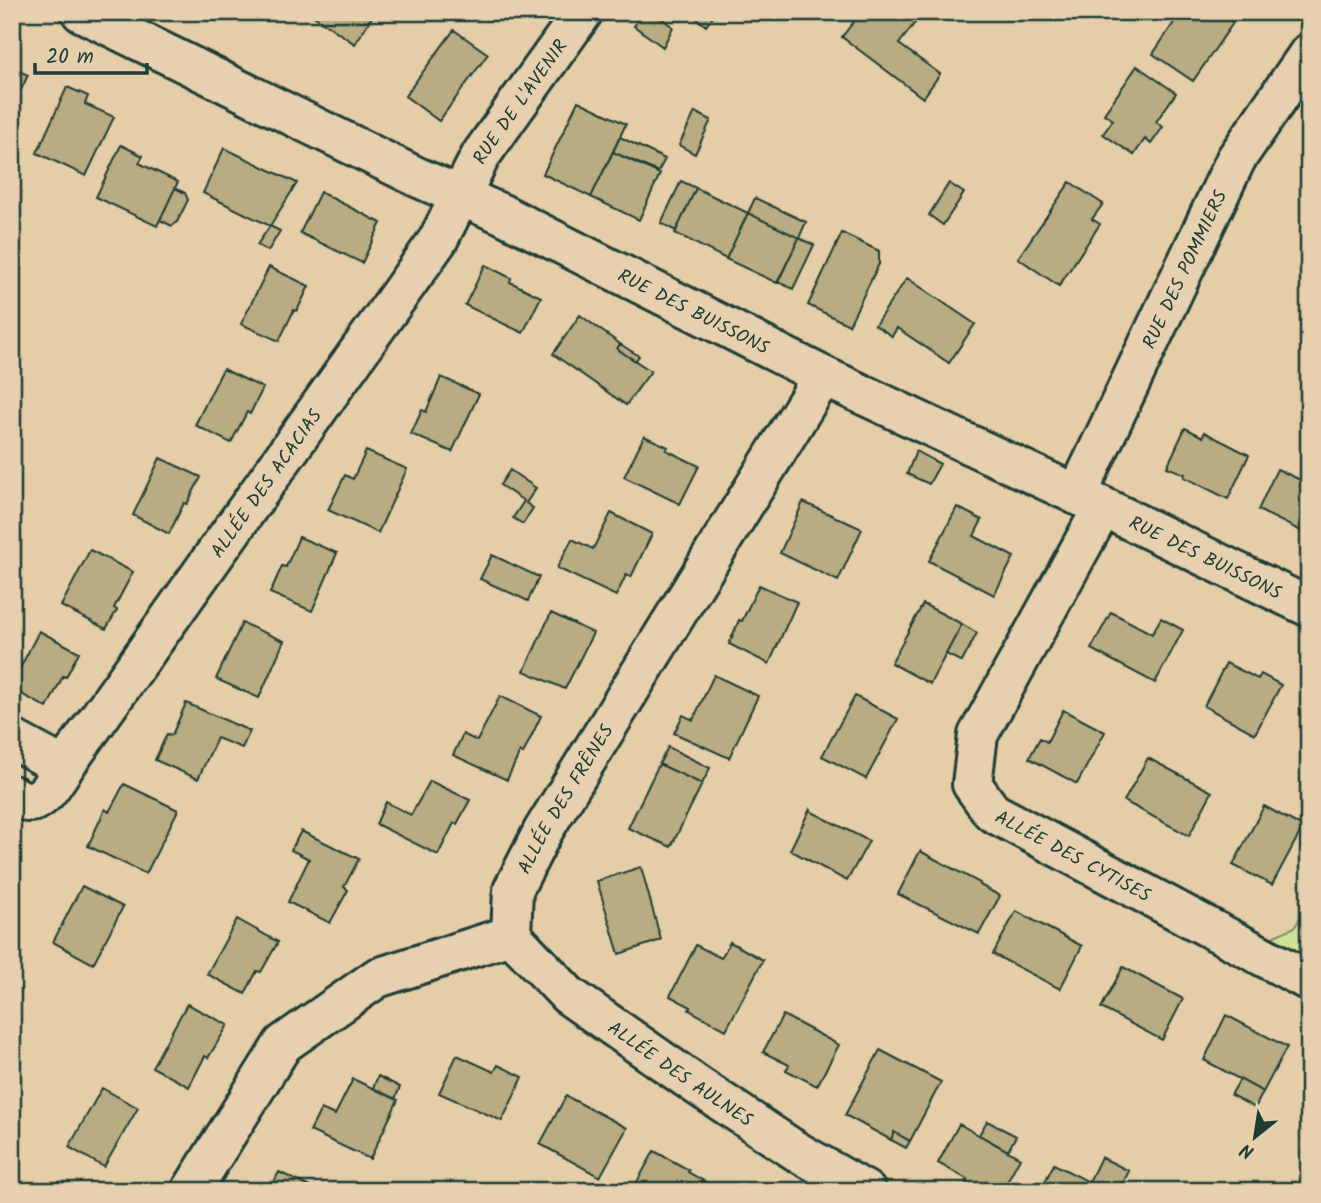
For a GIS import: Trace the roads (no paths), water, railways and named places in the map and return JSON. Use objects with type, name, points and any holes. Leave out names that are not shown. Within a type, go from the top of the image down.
[{"type":"street","name":"RUE DES BUISSONS","points":[[81,12],[417,177],[514,220],[823,376],[1309,607]]},
{"type":"street","name":"RUE DE L'AVENIR","points":[[460,195],[481,155],[583,12]]},
{"type":"street","name":"RUE DES POMMIERS","points":[[1090,501],[1236,159],[1309,53]]},
{"type":"street","name":"ALLÉE DES ACACIAS","points":[[12,794],[30,802],[37,800],[64,767],[438,240],[460,195]]},
{"type":"street","name":"ALLÉE DES FRÊNES","points":[[511,935],[513,890],[543,831],[823,376]]},
{"type":"street","name":"ALLÉE DES CYTISES","points":[[1090,501],[978,735],[972,784],[992,811],[1309,981]]},
{"type":"street","points":[[12,739],[64,767]]},
{"type":"street","points":[[191,1191],[283,1044],[377,978],[511,935]]},
{"type":"street","name":"ALLÉE DES AULNES","points":[[511,935],[568,995],[579,1003],[796,1151],[866,1191]]}]
